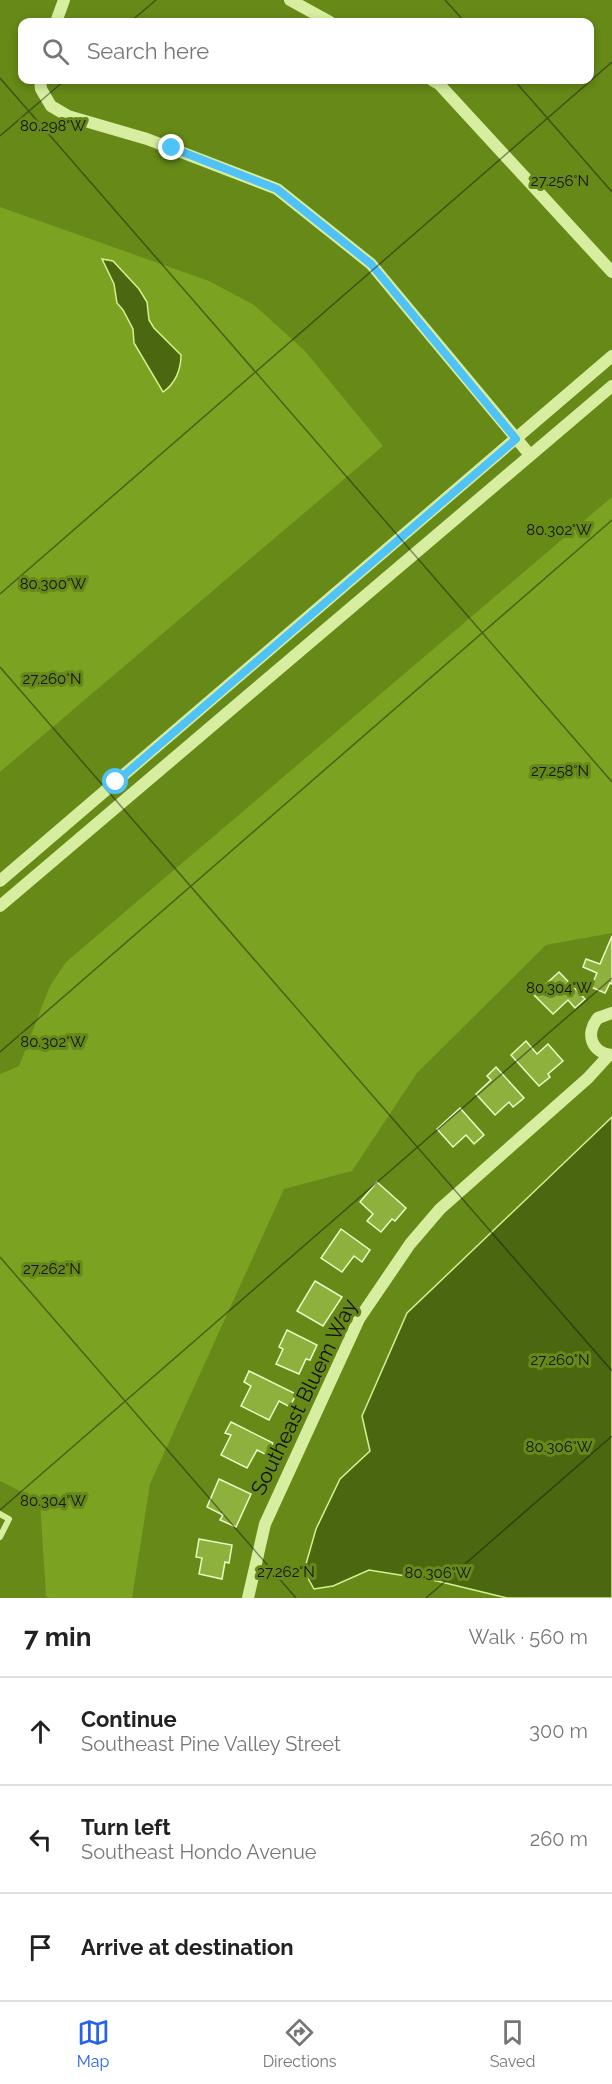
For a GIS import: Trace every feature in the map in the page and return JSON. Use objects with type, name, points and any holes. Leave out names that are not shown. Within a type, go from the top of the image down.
[{"type":"street","points":[[57,18],[64,0]]},
{"type":"street","points":[[290,0],[323,18]]},
{"type":"street","points":[[40,84],[51,106],[68,116],[123,130],[277,189],[371,264],[530,455]]},
{"type":"street","points":[[439,84],[612,273]]},
{"type":"street","points":[[0,881],[612,356]]},
{"type":"street","points":[[0,906],[612,386]]},
{"type":"street","points":[[354,578],[367,593]]},
{"type":"street","points":[[195,714],[208,728]]},
{"type":"street","points":[[30,856],[45,867]]},
{"type":"street","name":"Southeast Bluem Way","points":[[248,1598],[265,1524],[359,1319],[410,1244],[440,1209],[588,1078],[610,1055],[596,1049],[590,1037],[593,1023],[598,1018],[612,1013]]},
{"type":"lane","points":[[0,1514],[9,1518],[0,1537]]},
{"type":"shaded area","points":[[0,207],[209,281],[254,305],[305,351],[383,446],[0,772]]},
{"type":"shaded area","points":[[102,259],[113,261],[139,289],[147,302],[149,320],[154,328],[181,355],[176,376],[163,392],[134,343],[133,329],[117,303],[114,284]]},
{"type":"shaded area","points":[[612,497],[612,933],[546,945],[417,1073],[352,1171],[284,1189],[150,1484],[132,1598],[49,1598],[46,1596],[40,1501],[0,1481],[0,1074],[19,1066],[50,986],[66,962]]},
{"type":"shaded area","points":[[612,1117],[612,1598],[507,1598],[437,1581],[369,1570],[333,1586],[314,1589],[304,1571],[316,1529],[340,1479],[370,1451],[362,1416],[407,1313]]},
{"type":"building","points":[[612,936],[612,984],[610,983],[605,993],[591,987],[597,973],[583,967],[586,959],[600,964]]},
{"type":"building","points":[[559,972],[585,999],[575,1008],[568,1000],[553,1014],[534,995]]},
{"type":"building","points":[[526,1041],[537,1054],[548,1044],[563,1061],[548,1074],[550,1077],[539,1086],[511,1055]]},
{"type":"building","points":[[496,1067],[524,1098],[513,1107],[509,1102],[495,1115],[476,1094],[491,1080],[487,1076]]},
{"type":"building","points":[[460,1108],[484,1135],[474,1144],[466,1135],[453,1147],[437,1129]]},
{"type":"building","points":[[377,1182],[406,1208],[381,1232],[367,1221],[373,1214],[360,1202]]},
{"type":"building","points":[[341,1229],[370,1250],[362,1262],[354,1256],[342,1272],[321,1258]]},
{"type":"building","points":[[315,1281],[342,1297],[323,1326],[297,1311]]},
{"type":"building","points":[[287,1330],[317,1345],[310,1360],[306,1359],[299,1374],[276,1364],[283,1349],[279,1347]]},
{"type":"building","points":[[249,1371],[296,1394],[290,1407],[279,1401],[269,1420],[241,1406],[251,1386],[244,1382]]},
{"type":"building","points":[[231,1422],[273,1443],[267,1455],[257,1450],[247,1468],[221,1455],[231,1435],[225,1433]]},
{"type":"building","points":[[219,1479],[251,1494],[236,1527],[220,1520],[223,1515],[207,1507]]},
{"type":"building","points":[[199,1539],[232,1545],[229,1563],[225,1562],[222,1579],[199,1574],[202,1558],[196,1557]]},
{"type":"route","points":[[116,782],[516,439],[371,264],[277,189],[172,148]]}]
